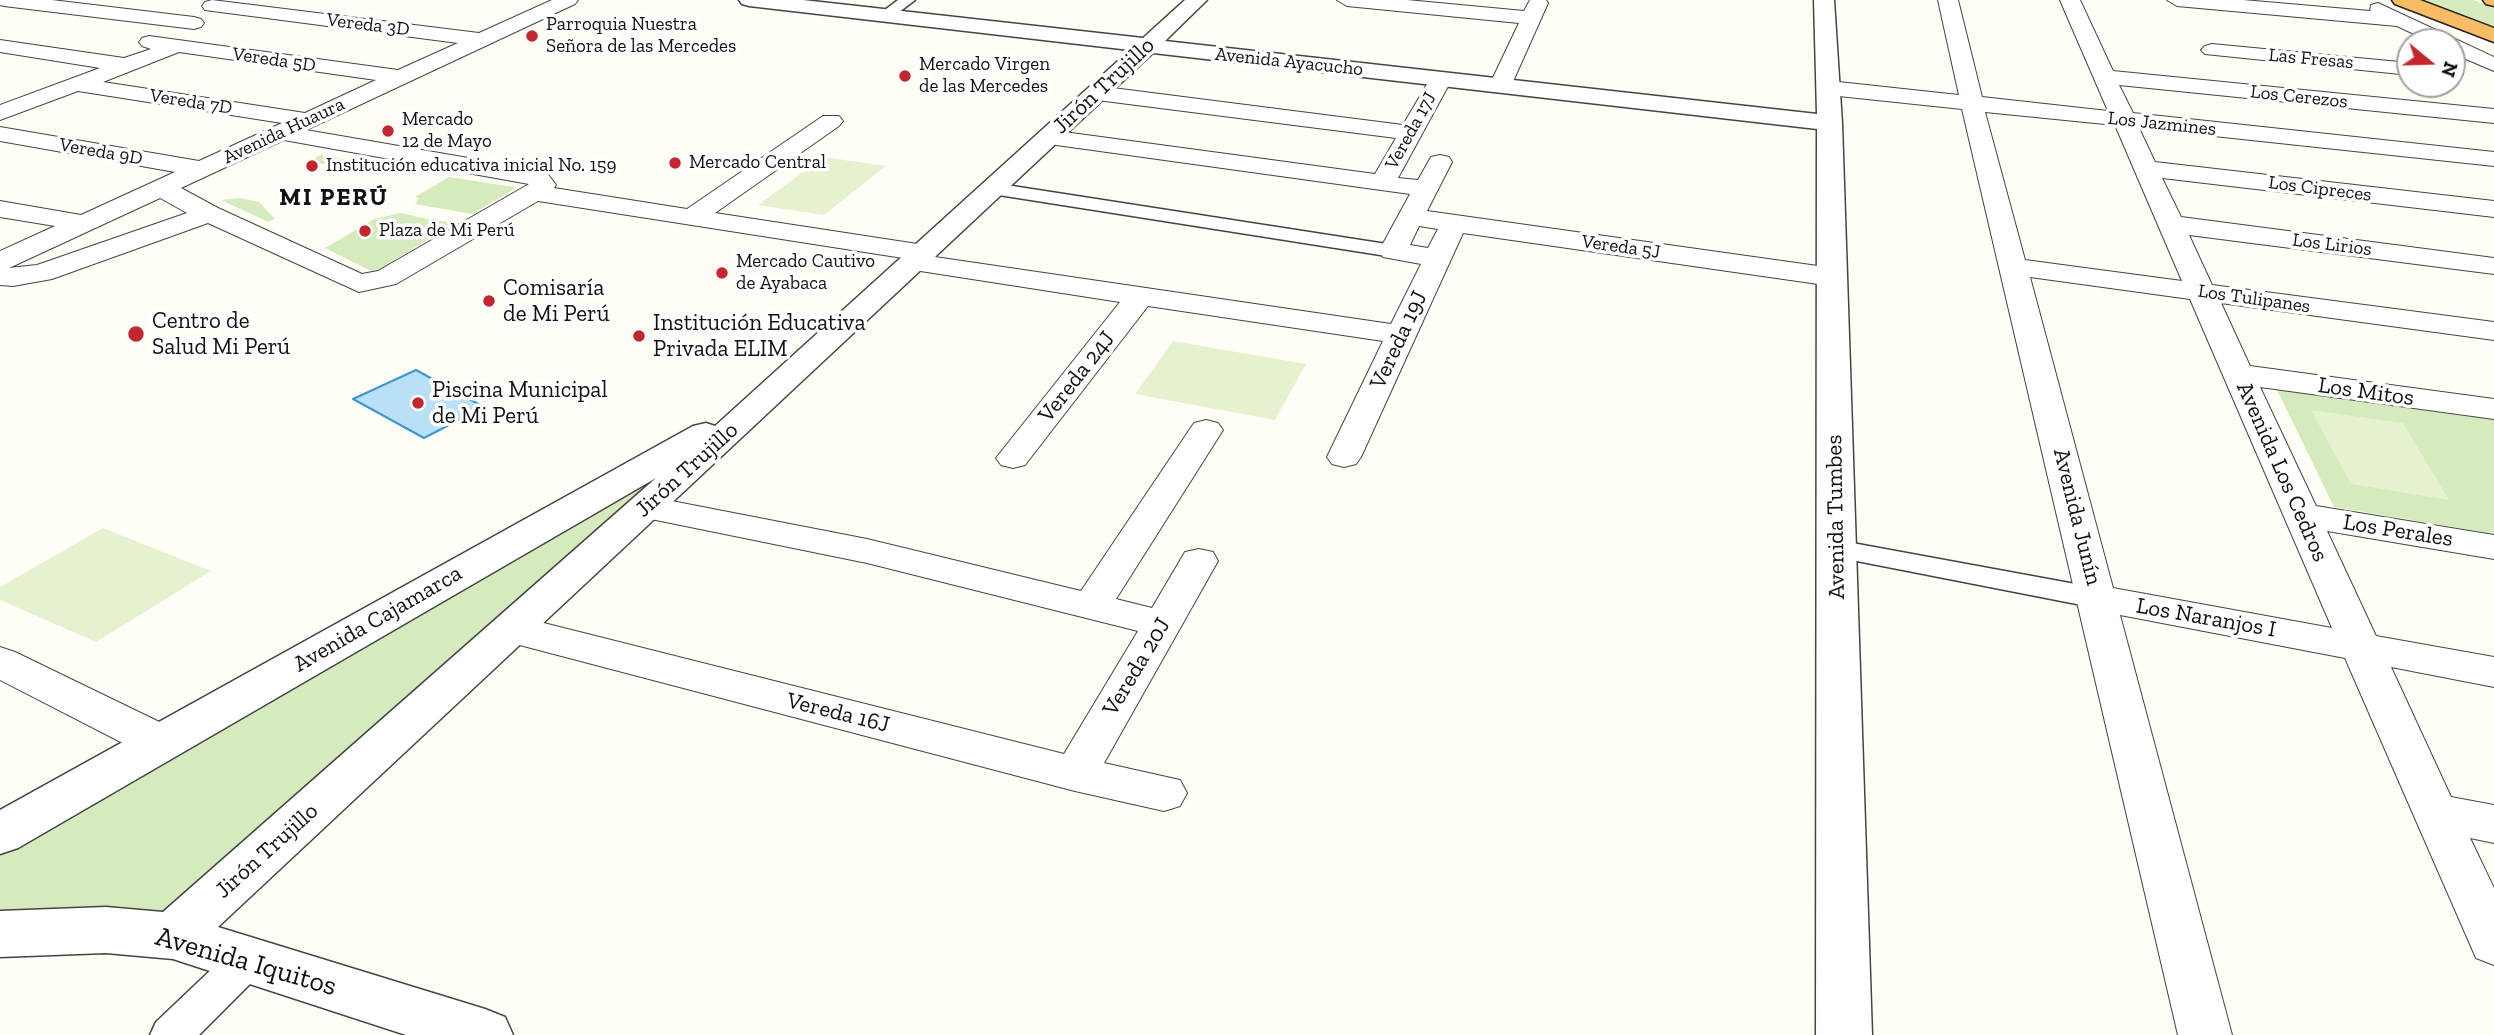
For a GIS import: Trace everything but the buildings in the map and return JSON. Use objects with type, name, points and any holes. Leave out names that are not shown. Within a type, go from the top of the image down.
[{"type":"highway","points":[[2402,10],[2492,35]]},
{"type":"street","points":[[4,0],[199,24]]},
{"type":"street","name":"Avenida Huaura","points":[[0,262],[568,0]]},
{"type":"street","name":"Avenida Ayacucho","points":[[749,0],[1500,86],[1830,106]]},
{"type":"street","points":[[885,16],[908,0]]},
{"type":"street","name":"Jirón Trujillo","points":[[173,936],[757,407],[1149,46],[1192,0]]},
{"type":"street","points":[[1347,0],[1534,11],[1500,86]]},
{"type":"street","name":"Avenida Tumbes","points":[[1824,0],[1830,106],[1844,1035]]},
{"type":"street","name":"Avenida Junín","points":[[1948,0],[2205,1035]]},
{"type":"street","name":"Avenida Los Cedros","points":[[2070,0],[2494,943]]},
{"type":"street","points":[[2180,0],[2402,10]]},
{"type":"street","points":[[2180,0],[2236,90]]},
{"type":"street","points":[[2359,0],[2402,10],[2427,28]]},
{"type":"street","points":[[171,20],[226,5]]},
{"type":"street","points":[[100,60],[199,24],[226,5]]},
{"type":"street","name":"Vereda 3D","points":[[226,5],[482,40]]},
{"type":"street","name":"Vereda 5D","points":[[149,42],[400,77]]},
{"type":"street","points":[[0,46],[126,65]]},
{"type":"street","points":[[5,109],[177,46]]},
{"type":"street","name":"Las Fresas","points":[[2212,50],[2396,68]]},
{"type":"street","points":[[2466,52],[2494,65]]},
{"type":"street","points":[[2466,74],[2494,77]]},
{"type":"street","name":"Los Cerezos","points":[[2104,77],[2494,116]]},
{"type":"street","name":"Vereda 17J","points":[[1382,184],[1441,79]]},
{"type":"street","name":"Vereda 7D","points":[[74,85],[308,120]]},
{"type":"street","points":[[1097,93],[1411,133]]},
{"type":"street","name":"Los Jazmines","points":[[1830,106],[1972,104],[2494,159]]},
{"type":"street","points":[[692,217],[831,121]]},
{"type":"street","points":[[160,188],[351,281],[367,283],[386,278],[534,194],[543,185],[538,178],[280,132]]},
{"type":"street","name":"Vereda 9D","points":[[0,134],[201,169]]},
{"type":"street","points":[[1049,137],[1426,189]]},
{"type":"street","points":[[1394,251],[1440,162]]},
{"type":"street","name":"Los Cipreces","points":[[2145,169],[2494,209]]},
{"type":"street","points":[[993,189],[1438,258]]},
{"type":"street","points":[[534,194],[692,217],[1140,296],[1401,335]]},
{"type":"street","points":[[0,209],[83,223]]},
{"type":"street","points":[[0,276],[13,278],[42,273],[209,214]]},
{"type":"street","name":"Vereda 5J","points":[[1410,217],[1832,277]]},
{"type":"street","name":"Vereda 19J","points":[[1344,457],[1454,223]]},
{"type":"street","name":"Los Lirios","points":[[2171,223],[2482,264]]},
{"type":"street","points":[[2482,264],[2494,293]]},
{"type":"street","name":"Los Tulipanes","points":[[2015,267],[2494,331]]},
{"type":"street","name":"Vereda 24J","points":[[1013,458],[1140,296]]},
{"type":"street","name":"Los Mitos","points":[[2238,374],[2494,409]]},
{"type":"street","name":"Avenida Cajamarca","points":[[0,834],[667,454],[757,407]]},
{"type":"street","points":[[1092,605],[1206,430]]},
{"type":"street","points":[[646,507],[867,551],[1163,624]]},
{"type":"street","name":"Los Perales","points":[[2301,515],[2494,547]]},
{"type":"street","name":"Los Naranjos I","points":[[1836,549],[2494,672]]},
{"type":"street","name":"Vereda 20J","points":[[1075,774],[1199,561]]},
{"type":"street","name":"Vereda 16J","points":[[512,629],[1075,774],[1164,793]]},
{"type":"street","points":[[0,662],[162,743]]},
{"type":"street","points":[[2435,812],[2494,824]]},
{"type":"street","name":"Avenida Iquitos","points":[[0,934],[106,930],[173,936],[485,1035]]},
{"type":"street","points":[[171,1035],[249,959]]},
{"type":"green space","points":[[2416,0],[2473,0],[2494,8],[2494,27]]},
{"type":"green space","points":[[321,155],[387,167],[374,174],[314,162],[315,158]]},
{"type":"green space","points":[[823,157],[886,166],[824,215],[758,205]]},
{"type":"green space","points":[[449,177],[515,189],[472,214],[415,204],[419,198],[415,197]]},
{"type":"green space","points":[[240,198],[259,202],[275,219],[268,222],[221,200]]},
{"type":"green space","points":[[401,213],[436,221],[456,222],[378,270],[371,271],[325,248],[374,219]]},
{"type":"green space","points":[[1173,341],[1306,364],[1275,420],[1135,394]]},
{"type":"green space","points":[[2277,390],[2494,420],[2494,534],[2334,507]]},
{"type":"green space","points":[[2311,410],[2403,423],[2449,500],[2351,484]]},
{"type":"green space","points":[[686,460],[173,925],[0,925],[0,854]]},
{"type":"green space","points":[[103,528],[211,571],[96,642],[0,600],[0,587]]},
{"type":"water","name":"Piscina Municipal de Mi Perú","points":[[416,370],[484,407],[424,438],[353,399]]},
{"type":"place","name":"Parroquia Nuestra Señora de las Mercedes","points":[[532,36]]},
{"type":"place","name":"Mercado Virgen de las Mercedes","points":[[905,76]]},
{"type":"place","name":"Mercado 12 de Mayo","points":[[388,131]]},
{"type":"place","name":"Mercado Central","points":[[675,163]]},
{"type":"place","name":"Institución educativa inicial No. 159","points":[[312,166]]},
{"type":"place","name":"Plaza de Mi Perú","points":[[365,231]]},
{"type":"place","name":"Mercado Cautivo de Ayabaca","points":[[722,273]]},
{"type":"place","name":"Comisaría de Mi Perú","points":[[489,301]]},
{"type":"place","name":"Centro de Salud Mi Perú","points":[[136,334]]},
{"type":"place","name":"Institución Educativa Privada ELIM","points":[[639,336]]},
{"type":"place","name":"Piscina Municipal de Mi Perú","points":[[418,403]]},
{"type":"district","name":"MI PERÚ","points":[[334,198]]}]
